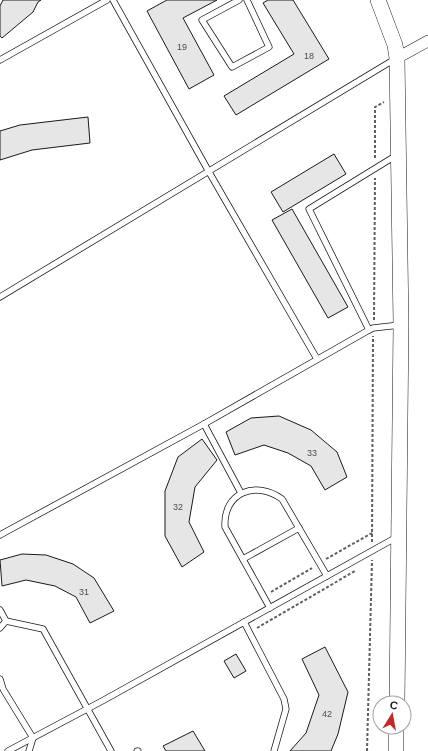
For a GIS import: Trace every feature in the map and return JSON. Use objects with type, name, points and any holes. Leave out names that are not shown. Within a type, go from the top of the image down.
[{"type":"street","points":[[378,0],[395,45],[397,58],[398,94],[402,324],[397,695]]},
{"type":"street","points":[[397,58],[428,41]]},
{"type":"street","points":[[396,735],[396,751]]},
{"type":"lane","points":[[0,60],[106,0]]},
{"type":"lane","points":[[113,0],[209,172],[317,359]]},
{"type":"lane","points":[[239,0],[202,20],[232,67],[268,46],[247,0]]},
{"type":"lane","points":[[0,297],[397,58]]},
{"type":"lane","points":[[371,329],[310,209],[399,154]]},
{"type":"lane","points":[[0,535],[204,424],[371,329],[402,324]]},
{"type":"lane","points":[[204,424],[240,493]]},
{"type":"lane","points":[[270,608],[225,527],[225,515],[233,498],[240,493],[258,491],[275,494],[282,499],[327,576]]},
{"type":"lane","points":[[243,559],[299,528]]},
{"type":"lane","points":[[8,751],[399,536]]},
{"type":"lane","points":[[0,610],[6,621],[43,629],[112,751]]},
{"type":"lane","points":[[0,628],[6,621]]},
{"type":"lane","points":[[244,622],[284,699],[286,709],[274,751]]},
{"type":"lane","points":[[0,679],[4,689],[33,738],[29,751]]},
{"type":"path","points":[[367,751],[372,562],[371,329],[375,107],[398,94]]},
{"type":"path","points":[[365,566],[372,562]]},
{"type":"path","points":[[249,632],[358,570]]},
{"type":"building","points":[[3,0],[41,0],[38,2],[33,12],[2,38],[0,36],[0,6]]},
{"type":"building","points":[[167,0],[217,0],[183,18],[214,75],[189,89],[147,11]]},
{"type":"building","points":[[268,0],[293,0],[329,59],[236,115],[224,96],[294,54],[263,3]]},
{"type":"building","points":[[88,117],[90,143],[32,150],[0,160],[0,131],[20,125]]},
{"type":"building","points":[[334,154],[346,174],[283,212],[271,192]]},
{"type":"building","points":[[292,209],[348,307],[328,318],[272,220]]},
{"type":"building","points":[[279,416],[311,430],[337,452],[347,477],[325,490],[311,466],[288,453],[264,445],[235,455],[226,432],[251,418]]},
{"type":"building","points":[[202,439],[217,460],[195,487],[189,522],[204,552],[182,567],[165,536],[165,491],[178,457]]},
{"type":"building","points":[[22,554],[46,555],[73,564],[94,578],[114,611],[90,623],[76,597],[55,586],[26,580],[2,586],[0,560]]},
{"type":"building","points":[[325,647],[348,692],[338,734],[331,751],[290,751],[306,733],[319,695],[302,659]]},
{"type":"building","points":[[236,654],[246,671],[234,678],[224,661]]},
{"type":"building","points":[[193,731],[205,751],[166,751],[163,746]]}]
